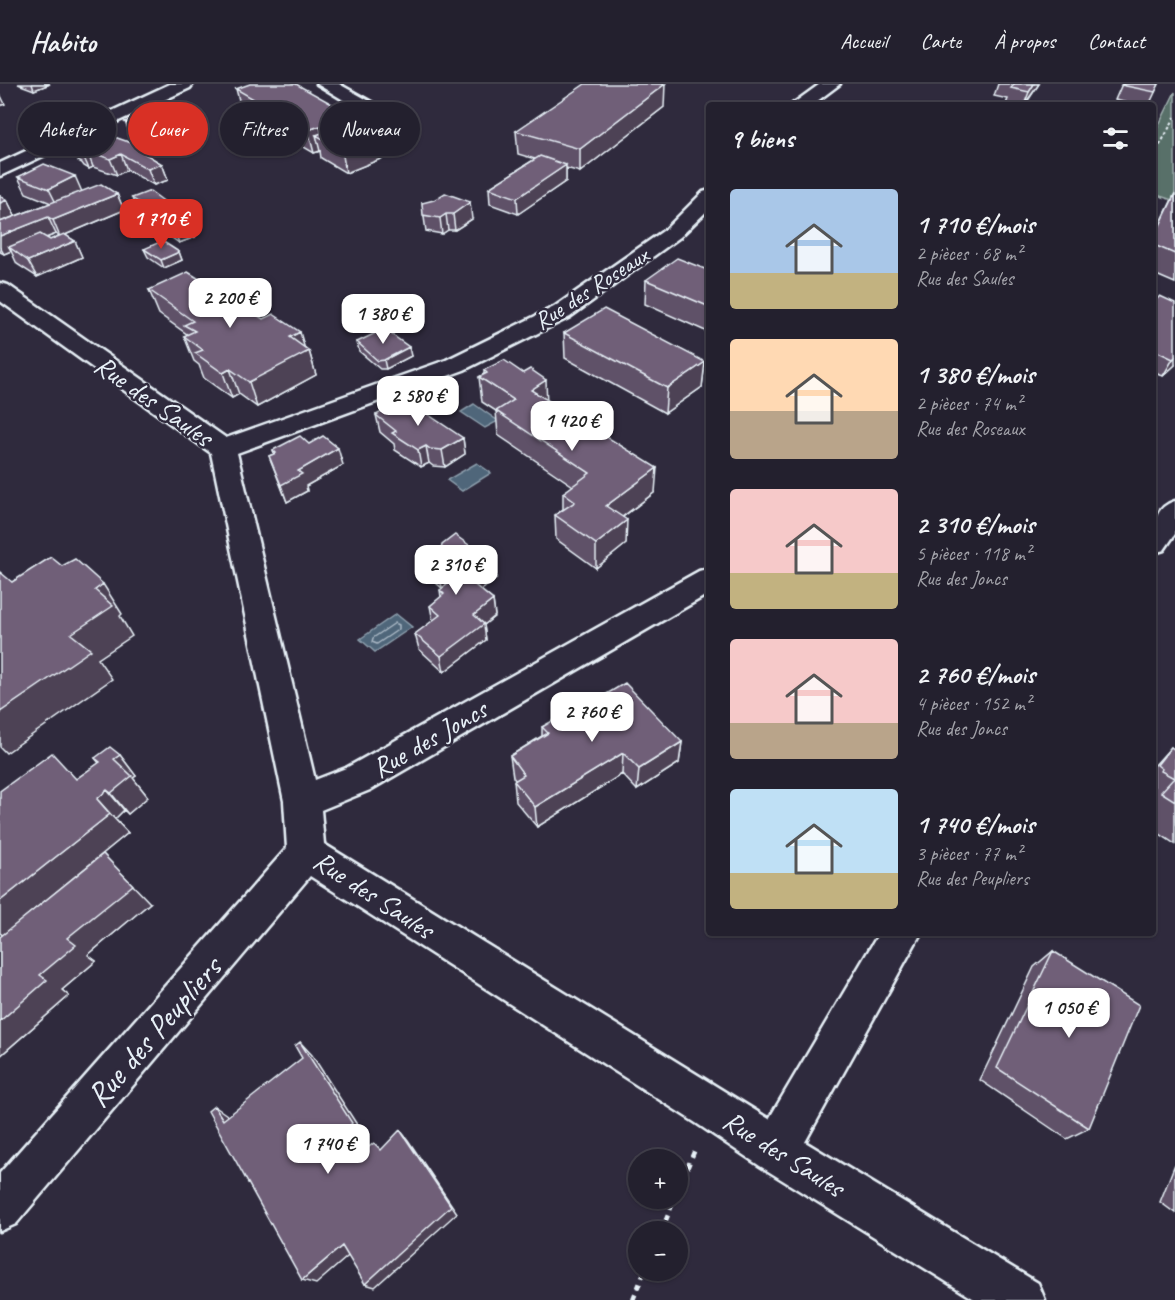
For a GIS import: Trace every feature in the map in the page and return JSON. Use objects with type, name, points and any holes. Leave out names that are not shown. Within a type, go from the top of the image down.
[{"type":"street","points":[[0,170],[184,84]]},
{"type":"street","points":[[326,84],[358,102]]},
{"type":"street","points":[[804,102],[831,84]]},
{"type":"street","name":"Rue des Roseaux","points":[[223,449],[455,365],[562,312],[673,233],[706,200]]},
{"type":"street","name":"Rue des Saules","points":[[0,290],[223,449],[302,801],[306,853],[712,1107],[776,1150],[1021,1300]]},
{"type":"street","points":[[1156,540],[1175,511]]},
{"type":"street","name":"Rue des Joncs","points":[[302,801],[358,779],[706,581]]},
{"type":"street","name":"Rue des Peupliers","points":[[0,1208],[306,853]]},
{"type":"street","points":[[776,1150],[899,936]]},
{"type":"path","points":[[1156,152],[1175,117]]},
{"type":"path","points":[[633,1300],[641,1281]]},
{"type":"green space","points":[[1175,92],[1175,201],[1156,195],[1156,131]]},
{"type":"water","points":[[474,404],[498,421],[485,428],[461,412]]},
{"type":"water","points":[[477,463],[491,473],[462,491],[447,480]]},
{"type":"water","points":[[396,614],[412,627],[375,652],[360,639]]},
{"type":"building","points":[[250,84],[296,84],[328,102],[320,102],[320,126],[308,130],[308,102],[259,102],[236,89]]},
{"type":"building","points":[[585,84],[665,84],[580,149],[516,131]]},
{"type":"building","points":[[1015,84],[1034,84],[1029,92],[1011,88]]},
{"type":"building","points":[[1122,84],[1159,84],[1155,92]]},
{"type":"building","points":[[116,138],[128,142],[128,156],[149,156],[162,164],[148,169],[121,154],[110,159],[101,156],[116,156]]},
{"type":"building","points":[[540,156],[566,165],[517,198],[489,188]]},
{"type":"building","points":[[44,164],[75,176],[49,189],[18,177]]},
{"type":"building","points":[[101,184],[117,194],[53,220],[48,217],[0,236],[0,222]]},
{"type":"building","points":[[150,191],[189,220],[173,226],[132,198]]},
{"type":"building","points":[[445,193],[470,202],[453,214],[446,214],[440,218],[423,215],[422,203],[434,200]]},
{"type":"building","points":[[1175,194],[1175,254],[1156,246],[1156,234]]},
{"type":"building","points":[[0,196],[7,200],[0,203]]},
{"type":"building","points":[[40,234],[50,240],[64,234],[75,241],[28,261],[9,247]]},
{"type":"building","points":[[162,241],[179,252],[161,260],[144,249]]},
{"type":"building","points":[[677,258],[706,269],[706,305],[646,280]]},
{"type":"building","points":[[188,272],[263,319],[273,314],[300,332],[290,337],[309,351],[249,382],[230,369],[223,373],[195,353],[203,350],[184,336],[195,331],[184,325],[193,321],[149,290]]},
{"type":"building","points":[[1160,296],[1175,303],[1175,357],[1173,359],[1156,351],[1156,300]]},
{"type":"building","points":[[604,309],[705,362],[667,388],[564,333]]},
{"type":"building","points":[[384,329],[409,347],[378,361],[357,342]]},
{"type":"building","points":[[504,360],[523,373],[530,369],[546,380],[531,390],[657,468],[606,506],[627,520],[596,544],[555,515],[575,502],[563,493],[590,473],[496,411],[514,400],[479,377],[487,373],[484,370]]},
{"type":"building","points":[[405,399],[463,438],[442,450],[430,449],[426,446],[418,450],[392,433],[396,431],[376,415]]},
{"type":"building","points":[[300,436],[309,444],[323,436],[338,448],[298,471],[302,474],[281,485],[269,456],[276,453],[273,450]]},
{"type":"building","points":[[455,535],[494,563],[470,581],[493,600],[474,615],[484,624],[441,656],[415,634],[440,615],[430,606],[444,594],[440,590],[455,579],[443,569],[439,571],[425,561],[441,550],[442,545]]},
{"type":"building","points":[[51,557],[62,566],[75,559],[103,584],[95,590],[113,606],[71,634],[91,650],[0,712],[0,572],[12,582]]},
{"type":"building","points":[[625,683],[682,742],[639,769],[623,753],[535,807],[514,781],[524,775],[510,756],[548,733],[542,727],[582,704],[585,707]]},
{"type":"building","points":[[110,747],[120,755],[114,759],[132,776],[111,793],[107,790],[97,799],[110,814],[0,901],[0,791],[52,753],[76,779],[100,762],[95,758]]},
{"type":"building","points":[[1171,747],[1175,750],[1175,801],[1161,792],[1174,778],[1161,771],[1162,769],[1157,765]]},
{"type":"building","points":[[103,854],[133,885],[67,938],[76,945],[40,975],[47,980],[0,1021],[0,937]]},
{"type":"building","points":[[1053,951],[1139,1005],[1089,1128],[997,1068]]},
{"type":"building","points":[[300,1042],[366,1149],[374,1143],[381,1150],[400,1130],[451,1206],[365,1284],[342,1246],[302,1280],[208,1111],[214,1106],[223,1120],[302,1058],[295,1046]]}]
